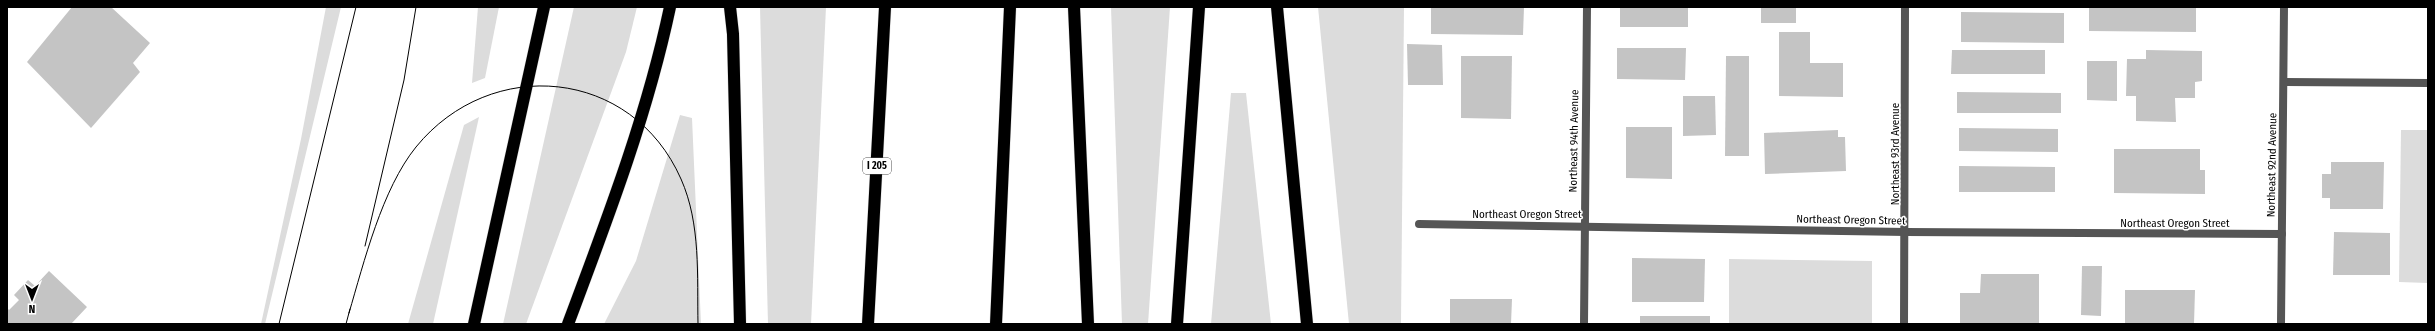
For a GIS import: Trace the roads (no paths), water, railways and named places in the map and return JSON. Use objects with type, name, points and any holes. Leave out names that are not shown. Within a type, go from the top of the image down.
[{"type":"highway","points":[[474,324],[544,7]]},
{"type":"highway","points":[[568,324],[605,226],[645,106],[670,7]]},
{"type":"highway","points":[[730,7],[733,34],[740,324]]},
{"type":"highway","name":"I 205","points":[[868,324],[885,7]]},
{"type":"highway","points":[[996,324],[1010,7]]},
{"type":"highway","points":[[1074,7],[1088,324]]},
{"type":"highway","points":[[1177,324],[1199,7]]},
{"type":"highway","points":[[1277,7],[1307,324]]},
{"type":"street","name":"Northeast 94th Avenue","points":[[1584,324],[1587,7]]},
{"type":"street","name":"Northeast 93rd Avenue","points":[[1904,324],[1906,232],[1905,7]]},
{"type":"street","name":"Northeast 92nd Avenue","points":[[2281,324],[2284,7]]},
{"type":"street","points":[[2284,82],[2428,83]]},
{"type":"street","name":"Northeast Oregon Street","points":[[1419,224],[1906,232],[2282,234]]},
{"type":"tram line","points":[[279,324],[356,7]]},
{"type":"tram line","points":[[365,246],[404,80],[416,7]]},
{"type":"tram line","points":[[349,313],[375,227],[393,183],[416,147],[447,117],[482,98],[520,87],[558,87],[595,96],[629,114],[659,142],[681,179],[692,214],[695,232],[697,250],[698,324]]},
{"type":"tram line","points":[[346,324],[350,309]]}]
